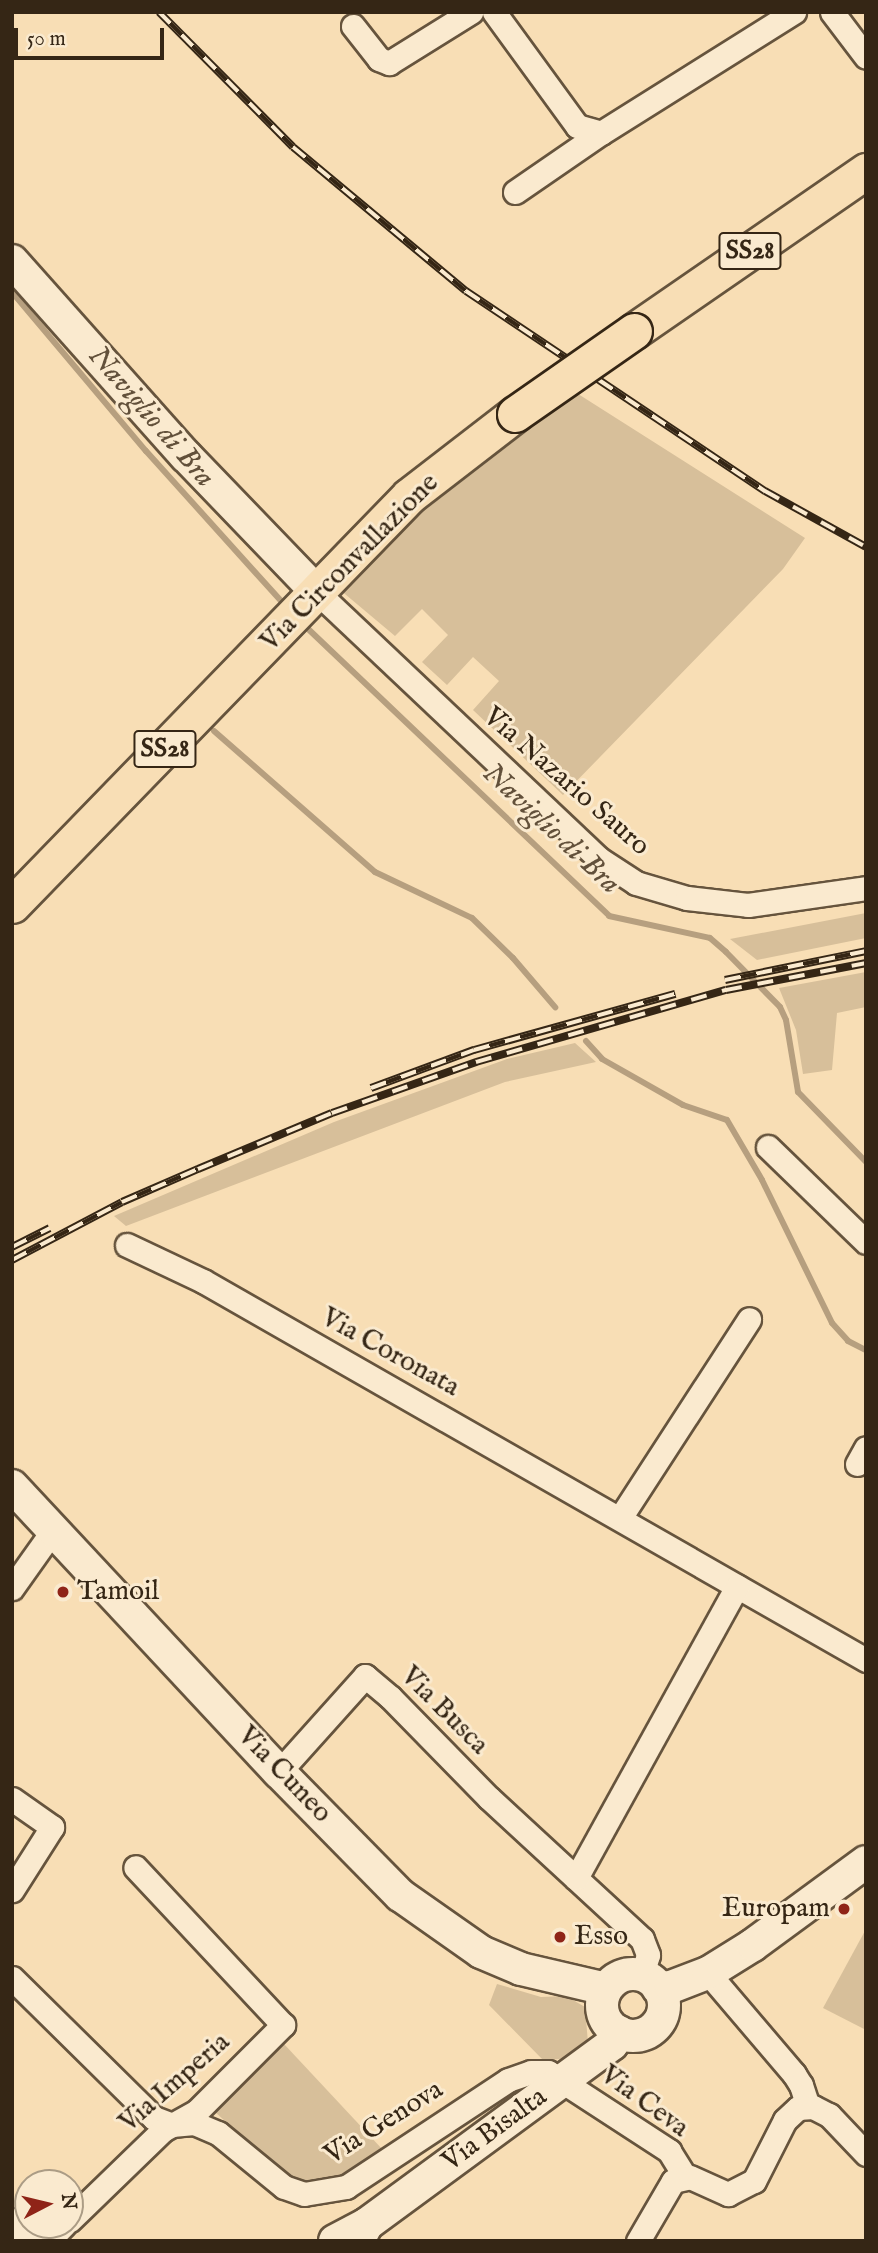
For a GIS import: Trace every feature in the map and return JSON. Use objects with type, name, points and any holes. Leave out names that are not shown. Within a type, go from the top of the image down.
[{"type":"main road","name":"Via Circonvallazione","points":[[12,905],[318,593],[409,496],[515,414],[866,172]]},
{"type":"main road","points":[[12,261],[186,456],[318,593]]},
{"type":"main road","name":"Via Cuneo","points":[[12,1486],[279,1772],[400,1895],[481,1952],[521,1969],[606,1989]]},
{"type":"main road","points":[[650,1981],[663,2008],[655,2025],[638,2035],[619,2032],[605,2019],[602,2009],[606,1989],[621,1976],[650,1981],[671,1987],[708,1973],[753,1945],[866,1862]]},
{"type":"main road","name":"Via Bisalta","points":[[335,2241],[362,2232],[612,2044],[619,2032]]},
{"type":"street","points":[[353,26],[372,52],[389,63],[471,12]]},
{"type":"street","points":[[494,12],[577,126],[601,133]]},
{"type":"street","points":[[515,192],[601,133],[794,12]]},
{"type":"street","points":[[832,12],[866,57]]},
{"type":"street","name":"Via Nazario Sauro","points":[[318,593],[598,858],[636,883],[687,898],[748,905],[866,888]]},
{"type":"street","points":[[768,1147],[866,1242]]},
{"type":"street","name":"Via Coronata","points":[[127,1245],[203,1281],[866,1660]]},
{"type":"street","points":[[620,1518],[749,1319]]},
{"type":"street","points":[[12,1588],[54,1529]]},
{"type":"street","points":[[576,1878],[737,1586]]},
{"type":"street","name":"Via Busca","points":[[279,1772],[365,1676],[390,1697],[489,1798],[642,1939],[648,1955],[650,1981]]},
{"type":"street","points":[[12,1799],[52,1827],[12,1890]]},
{"type":"street","name":"Via Imperia","points":[[84,2207],[172,2125],[197,2111],[283,2025],[135,1867]]},
{"type":"street","points":[[708,1973],[794,2074],[801,2085],[808,2107]]},
{"type":"street","name":"Via Genova","points":[[12,1978],[155,2118],[172,2125],[194,2123],[218,2133],[284,2187],[304,2194],[346,2187],[508,2080],[531,2071],[548,2072],[562,2080]]},
{"type":"street","name":"Via Ceva","points":[[562,2080],[669,2151],[685,2177]]},
{"type":"street","points":[[638,2241],[669,2184],[685,2177],[728,2194],[747,2187],[754,2181],[785,2120],[799,2108],[808,2107],[829,2115],[866,2154]]},
{"type":"street","points":[[12,2220],[31,2241]]},
{"type":"shaded area","points":[[575,392],[805,538],[783,569],[563,795],[473,710],[499,681],[473,657],[447,685],[422,662],[448,635],[422,609],[395,636],[339,589],[428,495]]},
{"type":"shaded area","points":[[866,913],[866,938],[757,960],[730,939]]},
{"type":"shaded area","points":[[866,972],[866,1007],[837,1013],[832,1070],[803,1074],[796,1030],[779,988]]},
{"type":"shaded area","points":[[575,1043],[596,1062],[505,1082],[126,1226],[114,1216],[334,1122],[507,1059]]},
{"type":"shaded area","points":[[866,1929],[866,2030],[823,2008]]},
{"type":"shaded area","points":[[497,1984],[541,1997],[566,1996],[585,2007],[588,2043],[566,2058],[544,2061],[489,2005]]},
{"type":"shaded area","points":[[284,2044],[383,2150],[358,2167],[319,2186],[282,2173],[215,2112]]},
{"type":"waterway","name":"Naviglio di Bra","points":[[12,292],[146,451],[283,603]]},
{"type":"waterway","name":"Naviglio di Bra","points":[[305,626],[609,916],[710,938],[726,952],[780,1007],[786,1020],[798,1092],[866,1162]]},
{"type":"waterway","points":[[214,731],[375,872],[472,918],[513,958],[555,1007]]},
{"type":"waterway","points":[[586,1041],[602,1059],[683,1105],[727,1120],[762,1180],[832,1323],[848,1341],[866,1350]]},
{"type":"railway","points":[[159,12],[293,147],[466,291],[765,491],[866,547]]},
{"type":"railway","points":[[725,980],[866,951]]},
{"type":"railway","points":[[12,1260],[122,1202],[198,1169],[332,1113],[476,1062],[726,990],[866,963]]},
{"type":"railway","points":[[371,1088],[474,1050],[675,994]]},
{"type":"railway","points":[[12,1247],[50,1228]]},
{"type":"place","name":"Tamoil","points":[[63,1592]]},
{"type":"place","name":"Europam","points":[[844,1909]]},
{"type":"place","name":"Esso","points":[[560,1937]]}]
